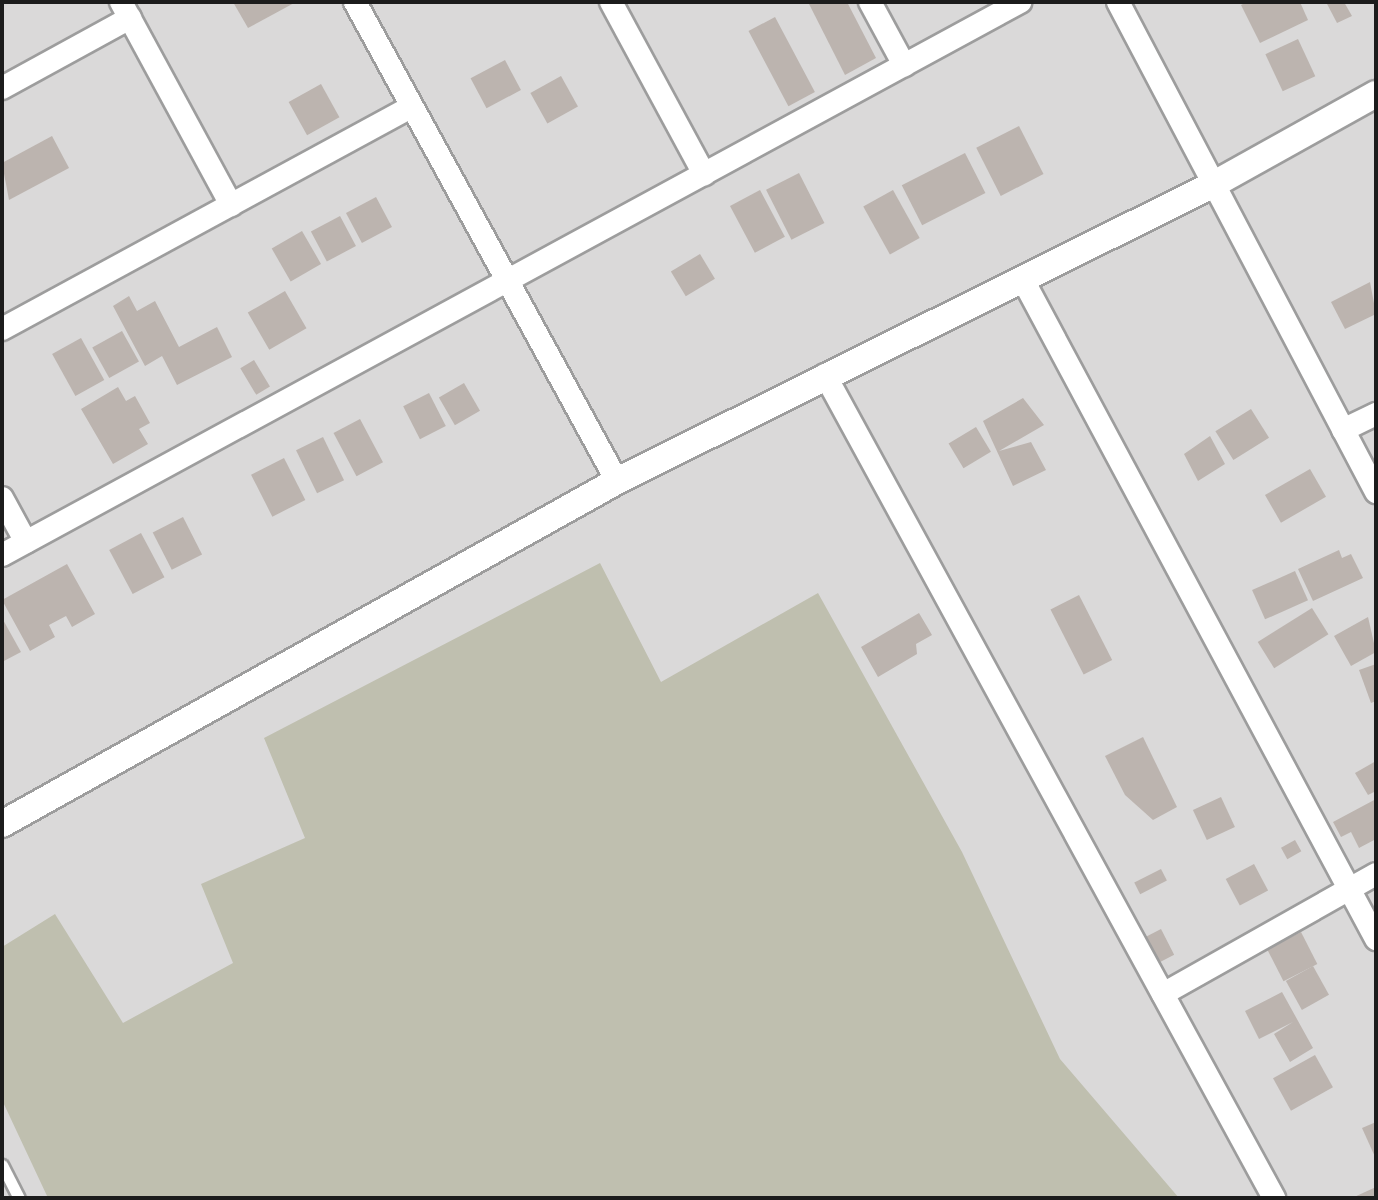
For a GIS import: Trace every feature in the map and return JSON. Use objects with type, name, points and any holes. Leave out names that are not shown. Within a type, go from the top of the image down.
[{"type":"street","points":[[355,2],[617,481]]},
{"type":"street","points":[[611,2],[704,174]]},
{"type":"street","points":[[870,2],[904,65]]},
{"type":"street","points":[[2,555],[1020,2]]},
{"type":"street","points":[[1118,2],[1376,492]]},
{"type":"street","points":[[2,88],[126,10],[231,205]]},
{"type":"street","points":[[2,824],[617,481],[1216,183],[1376,94]]},
{"type":"street","points":[[2,329],[411,107]]},
{"type":"street","points":[[1022,278],[1376,939]]},
{"type":"street","points":[[825,375],[1274,1198]]},
{"type":"street","points":[[1343,430],[1376,414]]},
{"type":"street","points":[[2,498],[26,542]]},
{"type":"street","points":[[1163,994],[1376,874]]},
{"type":"lane","points":[[2,1165],[19,1198]]},
{"type":"shaded area","points":[[2,2],[1376,2],[1376,1198],[2,1198]]},
{"type":"shaded area","points":[[600,563],[661,682],[818,593],[962,852],[1060,1059],[1179,1198],[48,1198],[2,1100],[2,947],[55,914],[123,1023],[233,963],[201,884],[305,838],[264,738]]},
{"type":"building","points":[[233,2],[296,2],[248,28]]},
{"type":"building","points":[[808,2],[847,2],[876,58],[845,75]]},
{"type":"building","points":[[1247,2],[1300,2],[1308,20],[1260,43],[1241,5]]},
{"type":"building","points":[[1326,2],[1344,2],[1352,16],[1337,23]]},
{"type":"building","points":[[775,17],[815,92],[788,106],[749,31]]},
{"type":"building","points":[[1298,39],[1315,76],[1283,91],[1265,54]]},
{"type":"building","points":[[505,60],[521,90],[487,108],[471,78]]},
{"type":"building","points":[[561,76],[578,107],[547,124],[530,93]]},
{"type":"building","points":[[321,84],[339,117],[307,135],[289,102]]},
{"type":"building","points":[[1019,126],[1044,174],[1001,196],[976,148]]},
{"type":"building","points":[[52,136],[69,168],[9,200],[2,163]]},
{"type":"building","points":[[965,153],[985,193],[922,225],[902,185]]},
{"type":"building","points":[[799,173],[824,223],[791,240],[766,190]]},
{"type":"building","points":[[760,190],[785,237],[755,253],[730,206]]},
{"type":"building","points":[[893,190],[920,238],[890,255],[863,206]]},
{"type":"building","points":[[376,197],[392,227],[362,243],[346,213]]},
{"type":"building","points":[[340,216],[356,246],[327,262],[311,231]]},
{"type":"building","points":[[302,231],[321,264],[291,281],[272,248]]},
{"type":"building","points":[[700,254],[715,279],[686,296],[671,272]]},
{"type":"building","points":[[1370,282],[1376,314],[1345,329],[1331,302]]},
{"type":"building","points":[[285,291],[306,328],[269,350],[248,312]]},
{"type":"building","points":[[129,296],[137,311],[155,301],[179,347],[217,327],[232,357],[177,385],[162,356],[145,366],[113,306]]},
{"type":"building","points":[[122,331],[139,362],[109,378],[92,347]]},
{"type":"building","points":[[81,338],[104,380],[75,396],[52,354]]},
{"type":"building","points":[[254,360],[270,387],[256,395],[240,368]]},
{"type":"building","points":[[464,383],[480,411],[455,425],[439,398]]},
{"type":"building","points":[[118,387],[126,401],[135,396],[150,423],[139,429],[148,444],[113,464],[81,409]]},
{"type":"building","points":[[429,393],[446,426],[420,439],[403,406]]},
{"type":"building","points":[[1023,398],[1044,425],[999,451],[1031,442],[1046,470],[1013,486],[983,421]]},
{"type":"building","points":[[1251,409],[1269,438],[1233,460],[1215,431]]},
{"type":"building","points":[[360,419],[383,462],[357,476],[334,433]]},
{"type":"building","points":[[976,427],[991,452],[964,468],[949,443]]},
{"type":"building","points":[[1210,436],[1225,464],[1198,481],[1184,454]]},
{"type":"building","points":[[323,437],[344,480],[317,493],[296,450]]},
{"type":"building","points":[[284,458],[305,500],[272,517],[251,475]]},
{"type":"building","points":[[1310,469],[1326,497],[1281,523],[1265,495]]},
{"type":"building","points":[[183,517],[202,554],[172,570],[153,532]]},
{"type":"building","points":[[141,533],[164,577],[133,594],[109,550]]},
{"type":"building","points":[[1339,550],[1342,558],[1351,554],[1363,578],[1313,601],[1298,569]]},
{"type":"building","points":[[67,564],[95,614],[72,627],[66,616],[49,625],[55,637],[30,651],[2,600]]},
{"type":"building","points":[[1295,571],[1308,600],[1265,619],[1252,590]]},
{"type":"building","points":[[1079,595],[1112,660],[1084,675],[1050,610]]},
{"type":"building","points":[[1312,608],[1328,634],[1274,668],[1258,642]]},
{"type":"building","points":[[919,613],[932,635],[916,644],[917,654],[878,677],[861,647]]},
{"type":"building","points":[[1368,617],[1376,652],[1351,666],[1334,636]]},
{"type":"building","points":[[2,618],[21,652],[2,662]]},
{"type":"building","points":[[1376,664],[1376,701],[1371,703],[1359,670]]},
{"type":"building","points":[[1143,737],[1177,807],[1153,820],[1125,795],[1105,756]]},
{"type":"building","points":[[1376,761],[1376,791],[1368,795],[1355,773]]},
{"type":"building","points":[[1221,797],[1235,827],[1207,840],[1193,810]]},
{"type":"building","points":[[1376,799],[1376,839],[1359,848],[1351,832],[1341,837],[1333,822]]},
{"type":"building","points":[[1295,840],[1301,851],[1287,859],[1281,848]]},
{"type":"building","points":[[1254,864],[1268,890],[1240,906],[1226,879]]},
{"type":"building","points":[[1161,869],[1167,881],[1140,894],[1134,883]]},
{"type":"building","points":[[1161,929],[1174,955],[1157,963],[1144,938]]},
{"type":"building","points":[[1301,932],[1317,964],[1283,981],[1267,949]]},
{"type":"building","points":[[1313,966],[1329,995],[1302,1010],[1286,981]]},
{"type":"building","points":[[1282,992],[1313,1048],[1290,1062],[1274,1034],[1293,1022],[1259,1039],[1245,1011]]},
{"type":"building","points":[[1315,1055],[1333,1087],[1291,1111],[1273,1078]]},
{"type":"building","points":[[1376,1122],[1376,1159],[1362,1128]]},
{"type":"building","points":[[1376,1187],[1376,1198],[1352,1198]]}]
